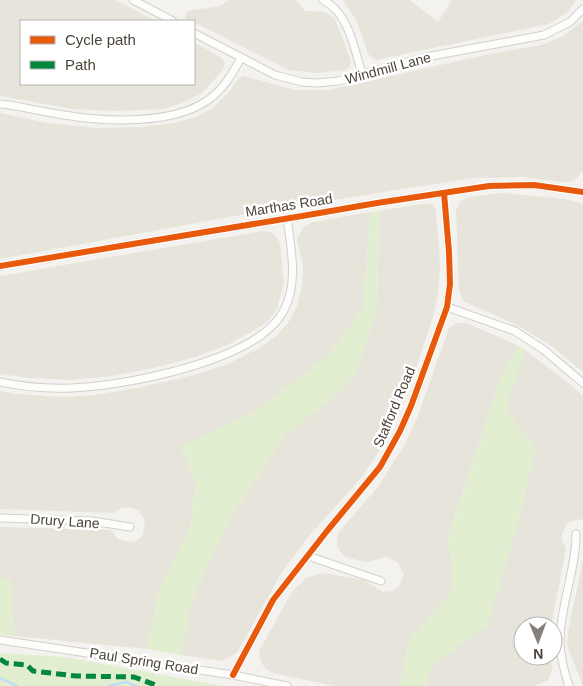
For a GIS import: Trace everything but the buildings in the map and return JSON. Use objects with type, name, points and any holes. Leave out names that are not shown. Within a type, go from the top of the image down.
[{"type":"street","points":[[133,0],[171,20]]},
{"type":"street","points":[[324,0],[336,9],[343,18],[362,74]]},
{"type":"street","name":"Windmill Lane","points":[[195,33],[275,75],[302,82],[317,83],[338,81],[426,57],[544,35],[558,30],[570,22],[583,9]]},
{"type":"street","points":[[0,104],[66,116],[104,119],[147,118],[177,114],[201,104],[216,93],[228,80],[241,58]]},
{"type":"street","name":"Marthas Road","points":[[0,266],[489,186],[518,185],[582,191]]},
{"type":"street","name":"Stafford Road","points":[[233,675],[273,600],[371,479],[387,456],[411,406],[447,308],[450,284],[444,193]]},
{"type":"street","name":"Marthas Road","points":[[0,382],[55,388],[105,385],[193,366],[229,353],[257,339],[278,320],[290,295],[292,279],[287,218]]},
{"type":"street","points":[[447,308],[494,323],[521,335],[544,350],[583,383]]},
{"type":"street","name":"Drury Lane","points":[[0,518],[92,522],[130,527]]},
{"type":"street","points":[[568,686],[560,639],[575,562],[576,534]]},
{"type":"street","points":[[308,556],[381,581]]},
{"type":"street","name":"Paul Spring Road","points":[[0,640],[233,675],[287,686]]},
{"type":"shaded area","points":[[0,0],[116,0],[153,20],[20,20],[20,85],[195,85],[195,43],[225,62],[223,70],[202,93],[185,102],[164,109],[116,111],[72,109],[0,96]]},
{"type":"shaded area","points":[[229,0],[296,0],[305,11],[325,12],[335,19],[351,61],[350,66],[345,70],[317,73],[289,70],[195,23],[195,20],[185,18],[187,11],[221,6]]},
{"type":"shaded area","points":[[343,0],[410,0],[438,22],[452,0],[576,0],[568,12],[549,24],[376,60],[368,54],[357,22]]},
{"type":"shaded area","points":[[583,21],[583,171],[574,181],[564,182],[521,177],[472,178],[240,215],[0,259],[0,113],[48,123],[98,128],[141,127],[174,123],[196,117],[213,108],[229,92],[238,79],[244,76],[295,90],[328,90],[490,54],[541,45],[563,36]]},
{"type":"shaded area","points":[[502,193],[565,199],[583,204],[583,372],[550,345],[513,323],[463,301],[459,289],[456,210],[461,201],[469,197]]},
{"type":"shaded area","points":[[428,203],[433,205],[436,210],[440,264],[438,296],[407,396],[390,434],[362,477],[307,538],[279,577],[237,653],[222,661],[181,655],[192,600],[229,520],[285,435],[335,396],[355,375],[377,309],[379,211]]},
{"type":"shaded area","points":[[370,212],[364,307],[329,355],[252,414],[181,447],[196,482],[190,527],[159,591],[147,649],[15,636],[10,578],[0,578],[0,527],[111,530],[118,539],[129,542],[136,541],[143,535],[145,520],[139,511],[130,507],[121,508],[114,513],[0,509],[0,391],[61,397],[94,395],[138,388],[194,375],[228,364],[261,347],[277,335],[288,323],[297,306],[302,287],[303,265],[297,240],[303,227],[313,222]]},
{"type":"shaded area","points":[[263,231],[273,233],[280,243],[284,283],[277,309],[269,320],[255,330],[227,345],[195,357],[154,368],[112,376],[71,380],[0,374],[0,276]]},
{"type":"shaded area","points":[[456,323],[466,323],[519,346],[502,375],[448,537],[454,589],[409,641],[400,686],[335,686],[272,673],[264,667],[259,657],[260,649],[292,592],[306,578],[322,573],[364,580],[383,592],[392,591],[399,587],[404,574],[398,562],[387,557],[366,562],[345,557],[337,547],[338,533],[378,487],[405,444],[417,418],[449,328]]},
{"type":"shaded area","points":[[525,350],[583,396],[583,520],[568,522],[562,533],[562,540],[566,549],[553,616],[513,616],[513,666],[552,666],[552,671],[548,680],[533,686],[425,686],[433,665],[487,625],[519,520],[535,448],[505,409]]},
{"type":"shaded area","points":[[583,560],[583,686],[567,645]]},
{"type":"green space","points":[[379,211],[377,309],[355,375],[335,396],[285,435],[229,520],[192,600],[181,655],[147,649],[159,591],[190,527],[196,482],[181,446],[252,414],[329,355],[364,307],[370,212]]},
{"type":"green space","points":[[519,346],[525,350],[506,409],[535,448],[519,520],[487,626],[433,665],[425,686],[400,686],[409,641],[454,589],[448,538],[502,375]]},
{"type":"green space","points":[[0,578],[10,578],[15,636],[0,634]]},
{"type":"green space","points":[[0,653],[65,657],[223,686],[0,686]]},
{"type":"waterway","points":[[0,678],[17,686]]},
{"type":"waterway","points":[[109,686],[126,682],[136,686]]},
{"type":"marked path","points":[[0,659],[6,663],[27,665],[33,671],[76,676],[134,677],[158,686]]},
{"type":"cycle path","points":[[0,266],[489,186],[534,185],[583,192]]},
{"type":"cycle path","points":[[233,675],[273,600],[380,467],[400,431],[411,406],[447,307],[450,284],[444,193]]}]
